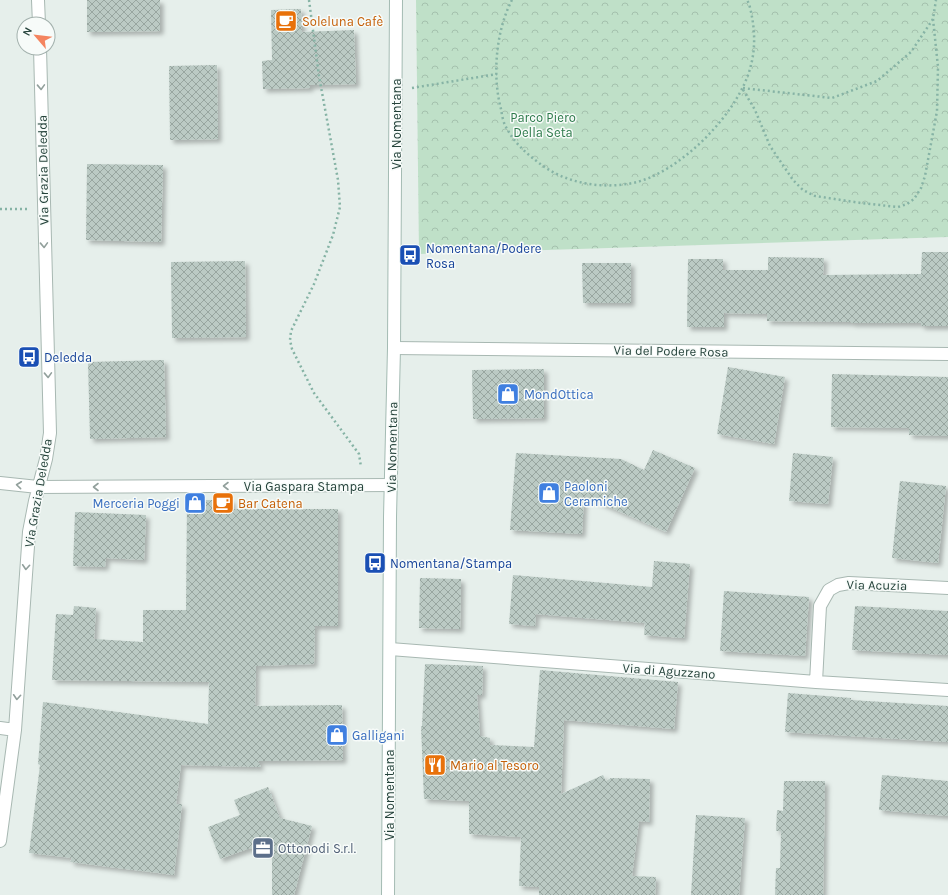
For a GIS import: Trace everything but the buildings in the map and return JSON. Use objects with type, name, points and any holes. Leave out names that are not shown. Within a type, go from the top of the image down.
[{"type":"street","points":[[38,0],[39,16]]},
{"type":"street","name":"Via Nomentana","points":[[388,895],[396,0]]},
{"type":"street","name":"Via Grazia Deledda","points":[[0,841],[15,730],[29,532],[38,487],[46,459],[50,433],[40,56]]},
{"type":"street","name":"Via del Podere Rosa","points":[[394,348],[948,354]]},
{"type":"street","name":"Via Gaspara Stampa","points":[[0,483],[38,487],[391,485]]},
{"type":"street","name":"Via Acuzia","points":[[816,682],[820,606],[829,590],[838,585],[849,583],[948,588]]},
{"type":"street","name":"Via di Aguzzano","points":[[390,649],[816,682],[948,690]]},
{"type":"street","points":[[0,728],[15,730]]},
{"type":"path","points":[[308,0],[338,180],[340,207],[333,235],[314,284],[291,331],[290,340],[292,349],[314,393],[359,454],[363,485]]},
{"type":"path","points":[[512,0],[506,11],[498,41],[497,74],[499,102],[506,126],[517,143],[531,157],[553,172],[564,178],[584,184],[605,185],[633,182],[661,172],[688,154],[723,120],[742,88],[751,65],[755,32],[747,0]]},
{"type":"path","points":[[742,88],[755,110],[770,146],[794,180],[803,190],[815,196],[861,203],[898,207],[907,204],[914,198],[921,188],[925,176],[937,111],[938,67],[933,19],[936,0]]},
{"type":"path","points":[[742,88],[832,98],[877,81],[911,52],[933,19]]},
{"type":"path","points":[[396,90],[497,74]]},
{"type":"path","points":[[0,209],[43,209]]},
{"type":"green space","name":"Parco Piero Della Seta","points":[[416,0],[948,0],[948,237],[419,254]]},
{"type":"place","name":"Soleluna Cafè","points":[[286,21]]},
{"type":"place","name":"Nomentana/Podere Rosa","points":[[410,255]]},
{"type":"place","name":"Deledda","points":[[29,357]]},
{"type":"place","name":"MondOttica","points":[[508,394]]},
{"type":"place","name":"Paoloni Ceramiche","points":[[549,493]]},
{"type":"place","name":"Merceria Poggi","points":[[195,503]]},
{"type":"place","name":"Bar Catena","points":[[223,503]]},
{"type":"place","name":"Nomentana/Stampa","points":[[375,563]]},
{"type":"place","name":"Galligani","points":[[337,735]]},
{"type":"place","name":"Mario al Tesoro","points":[[435,765]]},
{"type":"place","name":"Ottonodi S.r.l.","points":[[263,848]]}]
